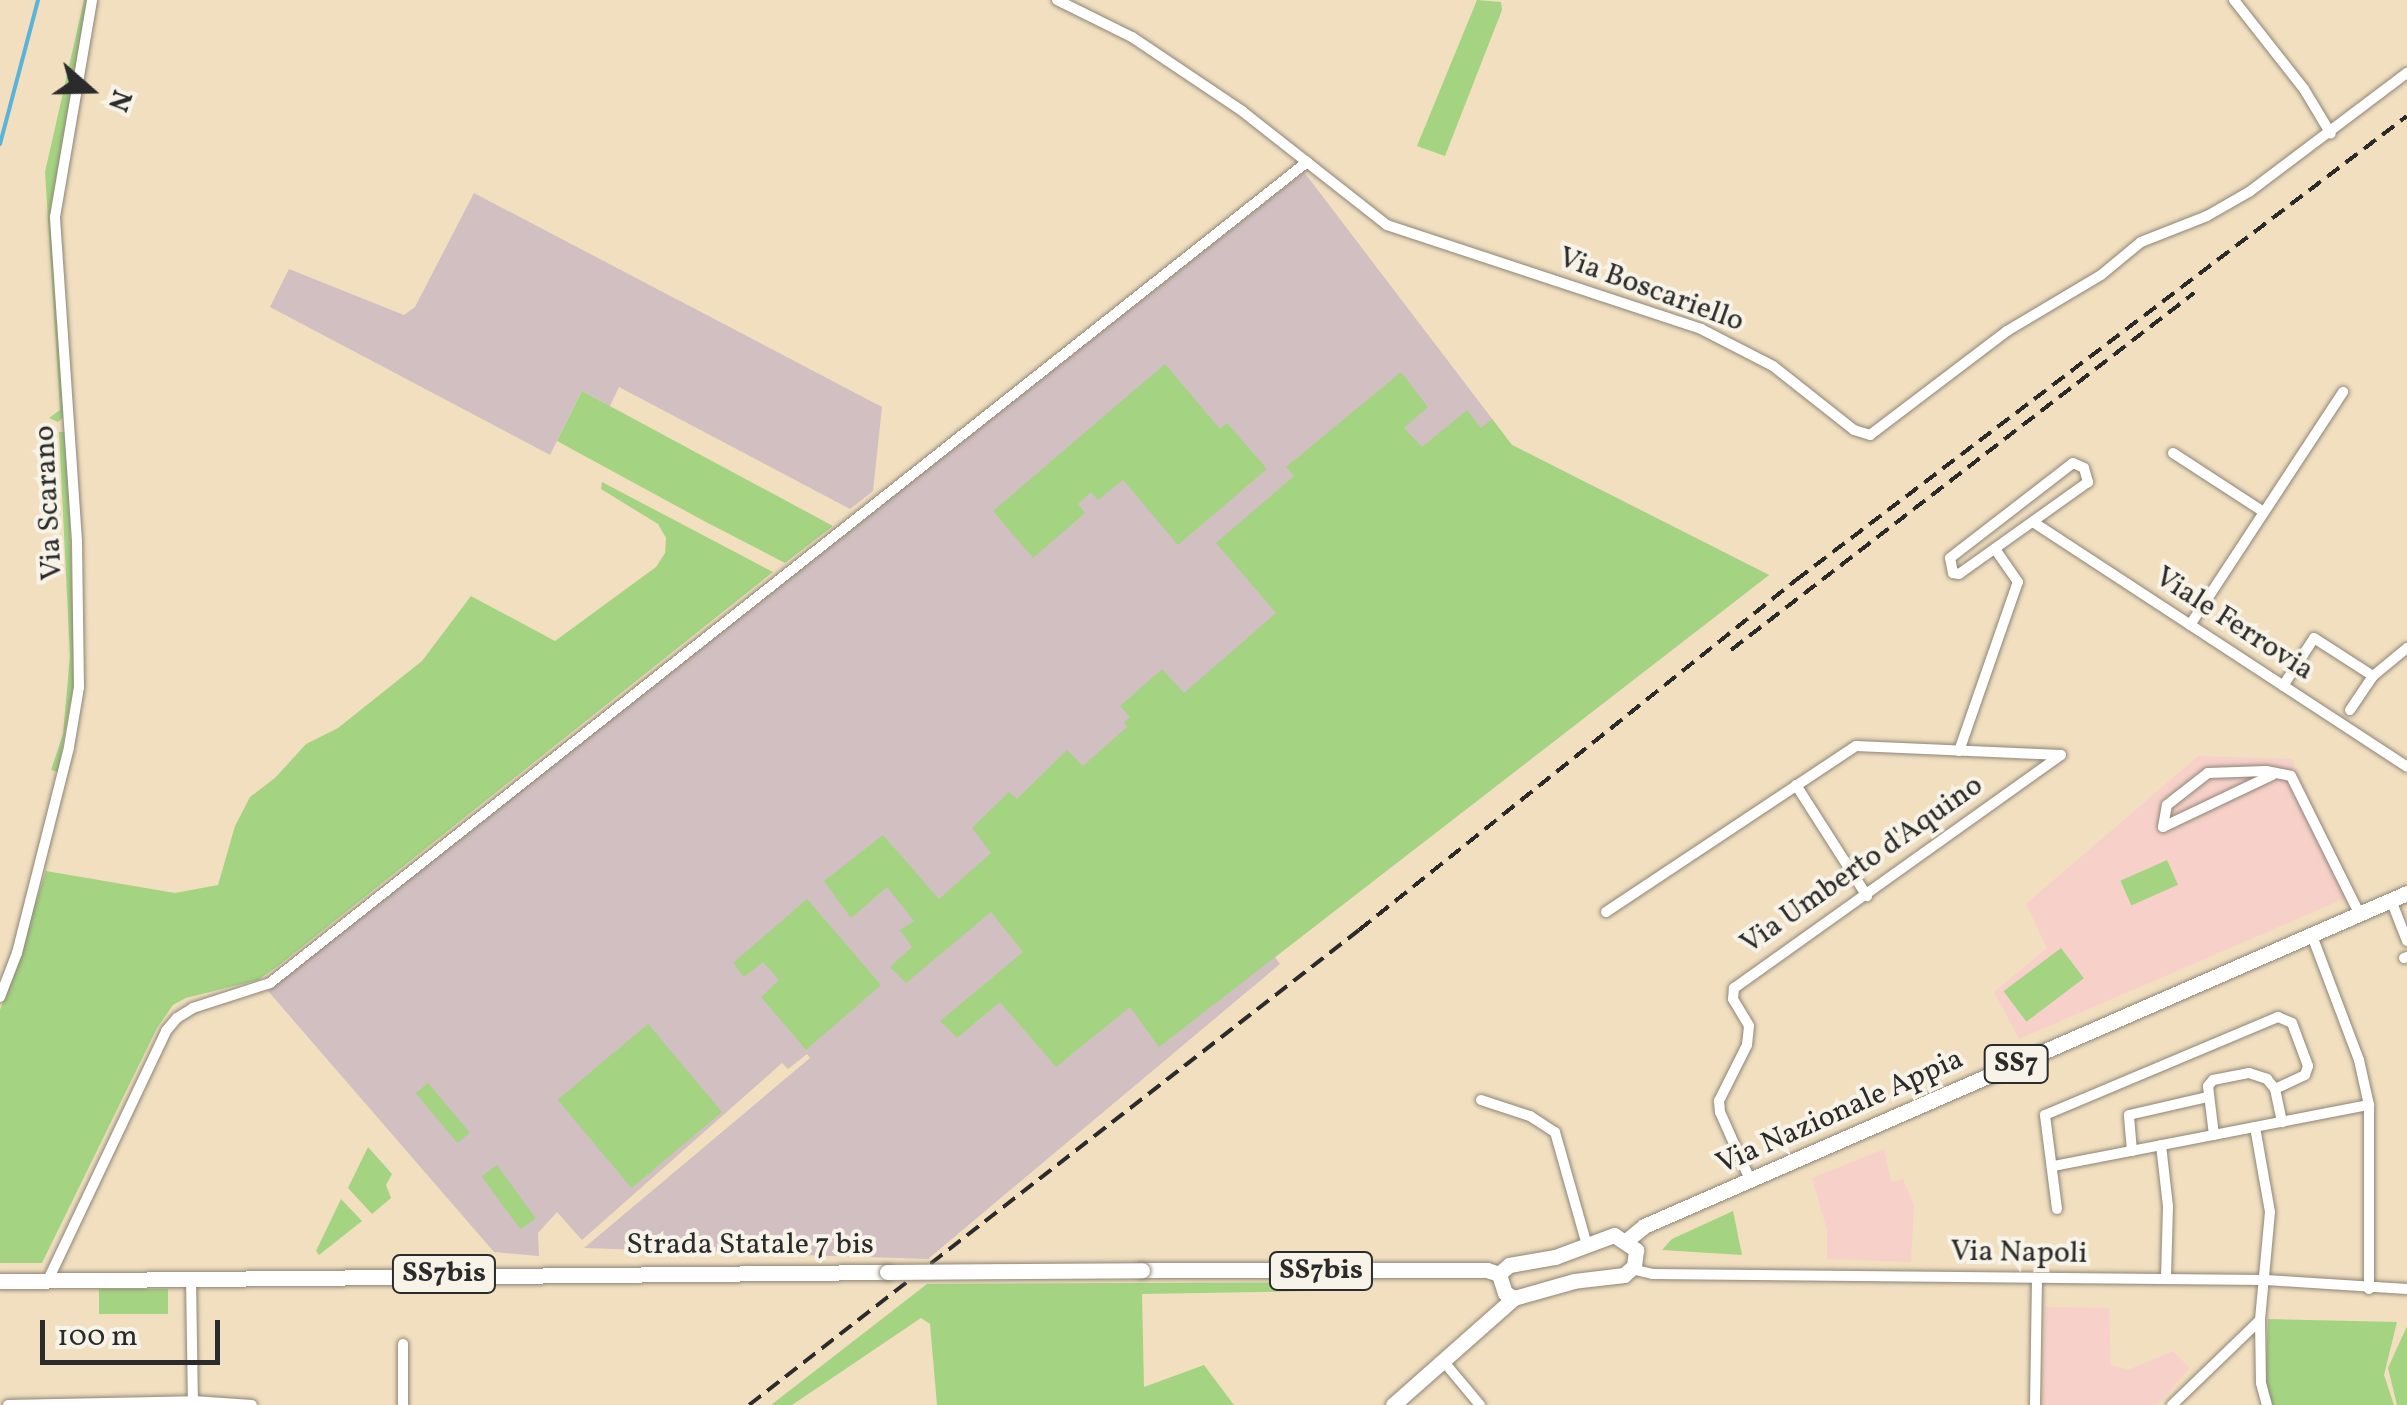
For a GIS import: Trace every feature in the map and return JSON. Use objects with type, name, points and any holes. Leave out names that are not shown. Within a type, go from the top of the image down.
[{"type":"main road","name":"Via Nazionale Appia","points":[[1499,1274],[1509,1265],[1555,1257],[1614,1235],[1627,1240],[1644,1226],[2407,893]]},
{"type":"main road","points":[[1393,1405],[1514,1298],[1574,1281],[1624,1275],[1638,1257],[1627,1240]]},
{"type":"main road","name":"Strada Statale 7 bis","points":[[0,1281],[1142,1270],[1487,1270],[1499,1274]]},
{"type":"main road","points":[[1499,1274],[1505,1293],[1514,1298]]},
{"type":"street","name":"Via Scarano","points":[[0,997],[17,953],[69,748],[80,687],[77,541],[55,216],[92,0]]},
{"type":"street","name":"Via Boscariello","points":[[1057,0],[1132,38],[1242,112],[1387,224],[1701,329],[1773,366],[1854,430],[1870,435],[2007,331],[2101,275],[2141,242],[2207,216],[2331,134],[2407,74]]},
{"type":"street","points":[[2234,0],[2304,89],[2331,134]]},
{"type":"street","points":[[48,1280],[166,1030],[178,1018],[193,1008],[235,998],[270,983],[1307,162]]},
{"type":"street","points":[[2190,625],[2343,392]]},
{"type":"street","points":[[2173,453],[2264,512]]},
{"type":"street","points":[[2073,463],[2084,468],[2088,482],[2046,513],[1959,574],[1949,566],[1950,558],[2073,463]]},
{"type":"street","points":[[2032,496],[2045,500],[2046,513]]},
{"type":"street","points":[[1999,522],[1996,538],[2009,539]]},
{"type":"street","name":"Viale Ferrovia","points":[[2033,522],[2407,767]]},
{"type":"street","points":[[1606,912],[1856,746],[1959,751],[2018,582],[1995,549]]},
{"type":"street","points":[[2283,686],[2314,638],[2372,676]]},
{"type":"street","points":[[2350,710],[2372,676],[2407,648]]},
{"type":"street","name":"Via Umberto d'Aquino","points":[[1750,1182],[1720,1112],[1719,1100],[1747,1046],[1749,1026],[1733,999],[1734,988],[2060,755],[1959,751]]},
{"type":"street","points":[[2272,775],[2163,826],[2166,805],[2208,772],[2266,771],[2292,776],[2359,913]]},
{"type":"street","points":[[1796,785],[1867,896]]},
{"type":"street","points":[[2391,900],[2407,940]]},
{"type":"street","points":[[2311,933],[2360,1060],[2369,1105],[2369,1288]]},
{"type":"street","points":[[2057,1209],[2045,1115],[2278,1017],[2292,1023],[2308,1066],[2305,1076],[2275,1089]]},
{"type":"street","points":[[2214,1135],[2206,1098],[2213,1080],[2258,1074],[2275,1089],[2282,1122]]},
{"type":"street","points":[[2132,1151],[2128,1115],[2206,1098]]},
{"type":"street","points":[[1482,1100],[1530,1116],[1556,1132],[1587,1245]]},
{"type":"street","points":[[2054,1166],[2369,1105]]},
{"type":"street","points":[[2255,1127],[2270,1212],[2260,1320],[2260,1383],[2267,1405]]},
{"type":"street","points":[[2161,1145],[2168,1206],[2166,1279]]},
{"type":"street","name":"Via Napoli","points":[[1631,1269],[1652,1274],[2266,1280],[2407,1289]]},
{"type":"street","points":[[192,1278],[193,1403]]},
{"type":"street","points":[[2035,1405],[2037,1278]]},
{"type":"street","points":[[2172,1405],[2260,1320]]},
{"type":"street","points":[[403,1344],[404,1405]]},
{"type":"street","points":[[1444,1362],[1480,1405]]},
{"type":"street","points":[[8,1405],[252,1405]]},
{"type":"shaded area","points":[[1304,172],[1512,445],[1769,575],[1275,957],[1280,964],[928,1259],[584,1248],[810,1058],[807,1054],[788,1069],[782,1063],[582,1240],[557,1212],[538,1233],[539,1256],[494,1252],[268,991]]},
{"type":"shaded area","points":[[474,193],[882,407],[873,491],[850,509],[619,387],[610,406],[582,391],[550,455],[270,307],[289,269],[404,315],[415,307]]},
{"type":"shaded area","points":[[2198,756],[2292,759],[2355,894],[2019,1039],[1994,992],[2047,948],[2026,904]]},
{"type":"shaded area","points":[[1884,1149],[1891,1182],[1903,1179],[1914,1205],[1911,1262],[1827,1259],[1827,1230],[1812,1178]]},
{"type":"shaded area","points":[[2045,1307],[2109,1308],[2111,1365],[2128,1370],[2173,1351],[2190,1368],[2157,1405],[2043,1405]]},
{"type":"green space","points":[[84,0],[88,0],[51,207],[66,415],[58,422],[49,418],[60,410],[45,172]]},
{"type":"green space","points":[[1477,0],[1501,2],[1502,10],[1445,156],[1417,146]]},
{"type":"green space","points":[[1165,364],[1220,429],[1227,423],[1267,469],[1178,545],[1123,480],[1098,500],[1091,492],[1078,504],[1085,513],[1033,558],[993,511]]},
{"type":"green space","points":[[1401,372],[1428,407],[1404,428],[1422,447],[1467,410],[1481,428],[1492,419],[1512,445],[1769,575],[1159,1047],[1130,1007],[1056,1067],[1000,1002],[957,1038],[940,1021],[1023,952],[991,912],[906,983],[890,967],[912,947],[900,930],[914,921],[887,887],[851,918],[824,881],[883,835],[939,899],[991,853],[972,828],[1009,792],[1017,799],[1067,750],[1083,766],[1127,727],[1124,722],[1130,717],[1120,706],[1162,669],[1184,693],[1276,613],[1216,543],[1294,476],[1286,467]]},
{"type":"green space","points":[[582,391],[833,526],[785,563],[704,521],[557,441]]},
{"type":"green space","points":[[59,432],[67,432],[75,677],[58,772],[51,770],[63,734],[70,656]]},
{"type":"green space","points":[[602,482],[773,572],[278,966],[258,980],[186,998],[173,1005],[157,1028],[42,1263],[0,1263],[0,1010],[46,871],[175,893],[218,885],[235,826],[250,797],[275,778],[306,744],[338,728],[422,661],[471,596],[555,641],[656,567],[665,553],[666,538],[658,524],[601,489]]},
{"type":"green space","points":[[2167,860],[2178,885],[2131,905],[2120,881]]},
{"type":"green space","points":[[807,899],[881,985],[806,1050],[761,997],[779,980],[763,962],[744,977],[733,963]]},
{"type":"green space","points":[[2061,948],[2084,978],[2026,1022],[2003,991]]},
{"type":"green space","points":[[648,1024],[722,1112],[632,1188],[558,1100]]},
{"type":"green space","points":[[428,1083],[470,1133],[458,1143],[416,1093]]},
{"type":"green space","points":[[368,1147],[392,1174],[386,1185],[391,1198],[372,1214],[348,1188]]},
{"type":"green space","points":[[497,1165],[536,1218],[520,1230],[482,1176]]},
{"type":"green space","points":[[341,1199],[362,1221],[319,1255],[316,1251]]},
{"type":"green space","points":[[1733,1211],[1742,1255],[1662,1250],[1672,1239]]},
{"type":"green space","points":[[1361,1282],[1361,1290],[1142,1294],[1144,1387],[1204,1365],[1234,1405],[937,1405],[930,1324],[921,1318],[792,1405],[771,1405],[927,1284]]},
{"type":"green space","points":[[99,1289],[168,1289],[168,1314],[99,1314]]},
{"type":"green space","points":[[2268,1319],[2397,1322],[2384,1375],[2394,1405],[2269,1405],[2265,1394]]},
{"type":"green space","points":[[2407,1326],[2407,1405],[2397,1405],[2388,1368]]},
{"type":"waterway","points":[[0,144],[38,0]]},
{"type":"railway","points":[[749,1405],[1359,930],[1796,580],[2407,116]]},
{"type":"railway","points":[[1731,650],[2194,293]]}]
